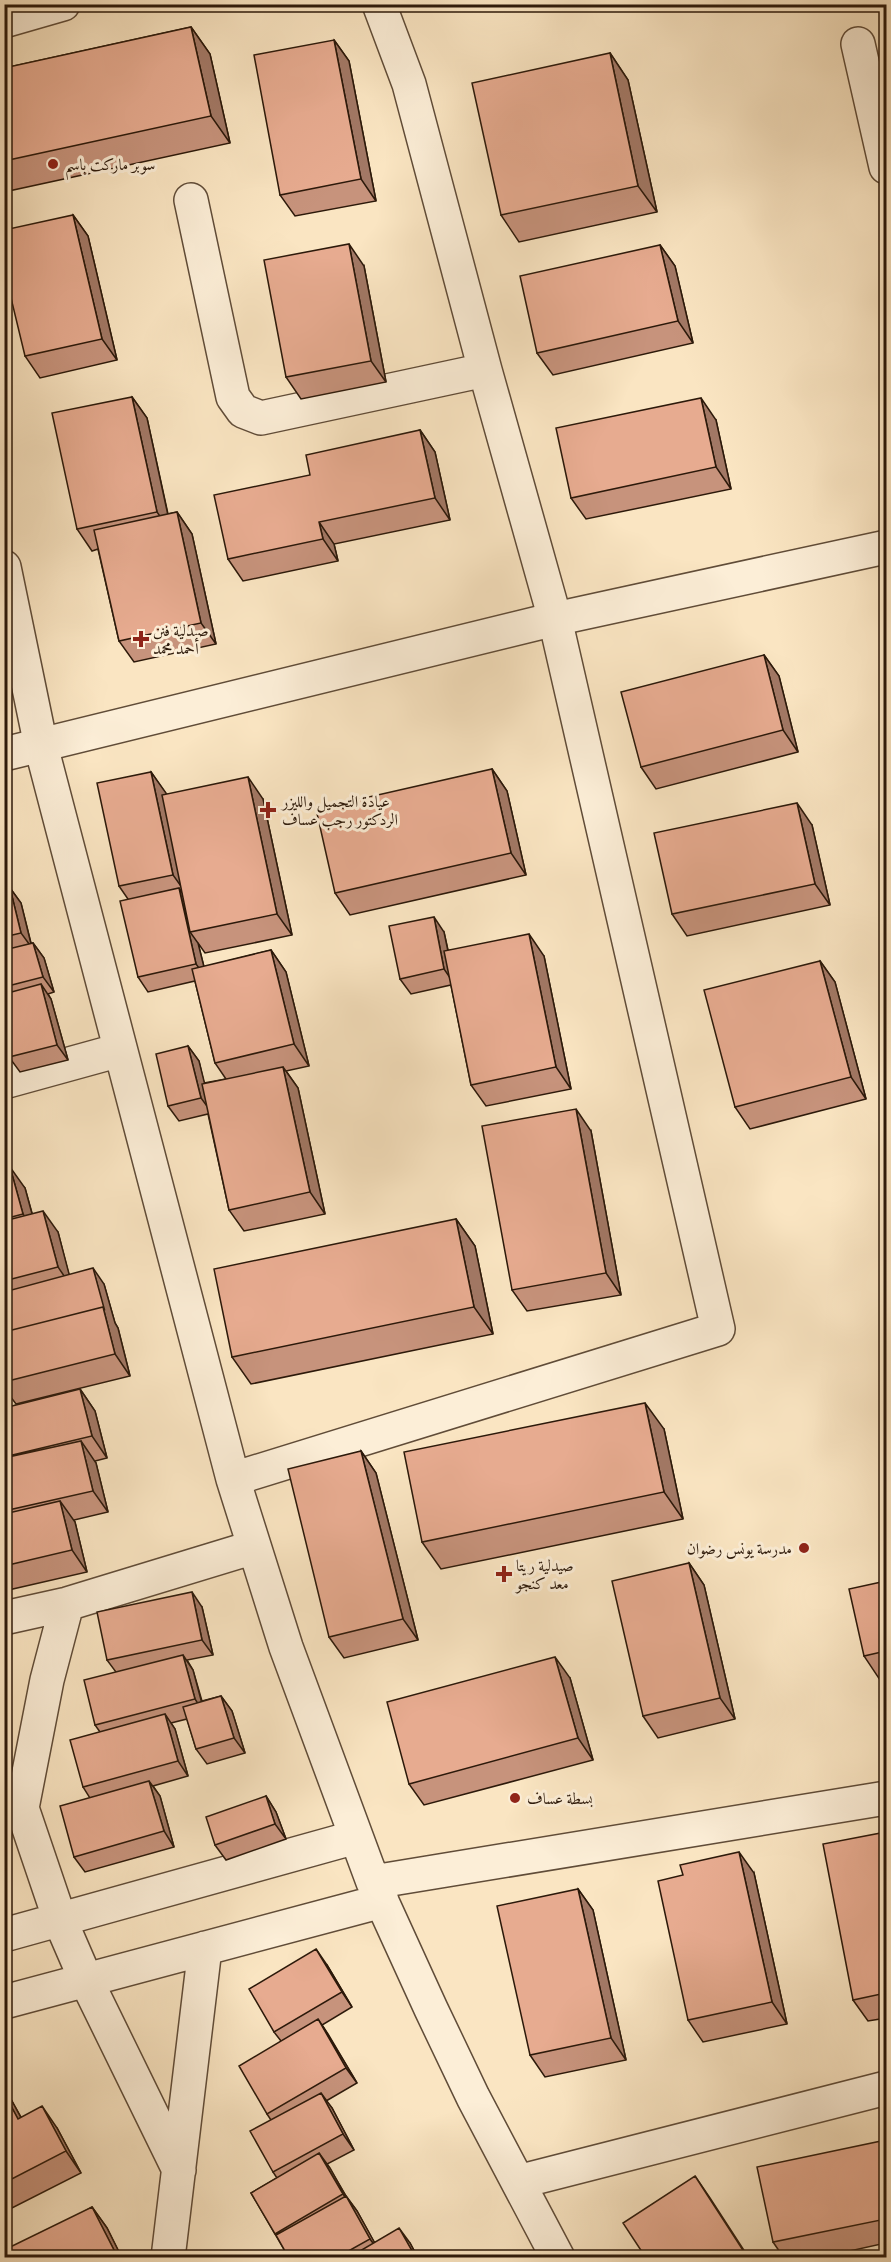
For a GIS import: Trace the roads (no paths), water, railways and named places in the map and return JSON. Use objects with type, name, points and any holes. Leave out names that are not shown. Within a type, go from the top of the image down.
[{"type":"street","points":[[4,21],[63,4]]},
{"type":"street","points":[[233,1479],[718,1329],[555,619],[485,370],[409,84],[379,4]]},
{"type":"street","points":[[858,44],[886,167]]},
{"type":"street","points":[[191,200],[233,397],[243,411],[261,418],[485,370]]},
{"type":"street","points":[[4,754],[555,619],[886,547]]},
{"type":"street","points":[[4,567],[40,746],[233,1479],[286,1647],[378,1892],[431,2009],[558,2258]]},
{"type":"street","points":[[4,1082],[120,1050]]},
{"type":"street","points":[[4,1618],[66,1604],[254,1547]]},
{"type":"street","points":[[66,1604],[13,1800],[86,1980],[179,2170]]},
{"type":"street","points":[[4,2002],[205,1948],[378,1892],[886,1798]]},
{"type":"street","points":[[4,1935],[356,1837]]},
{"type":"street","points":[[168,2258],[205,1948]]},
{"type":"street","points":[[518,2182],[886,2088]]},
{"type":"place","name":"سوبر ماركت باسم","points":[[53,164]]},
{"type":"place","name":"صيدلية فنن أحمد محمد","points":[[141,639]]},
{"type":"place","name":"عيادة التجميل والليزر الردكتور رجب عساف","points":[[268,810]]},
{"type":"place","name":"مدرسة يونس رضوان","points":[[804,1548]]},
{"type":"place","name":"صيدلية ريتا معد كنجو","points":[[504,1574]]},
{"type":"place","name":"بسطة عساف","points":[[515,1798]]}]
